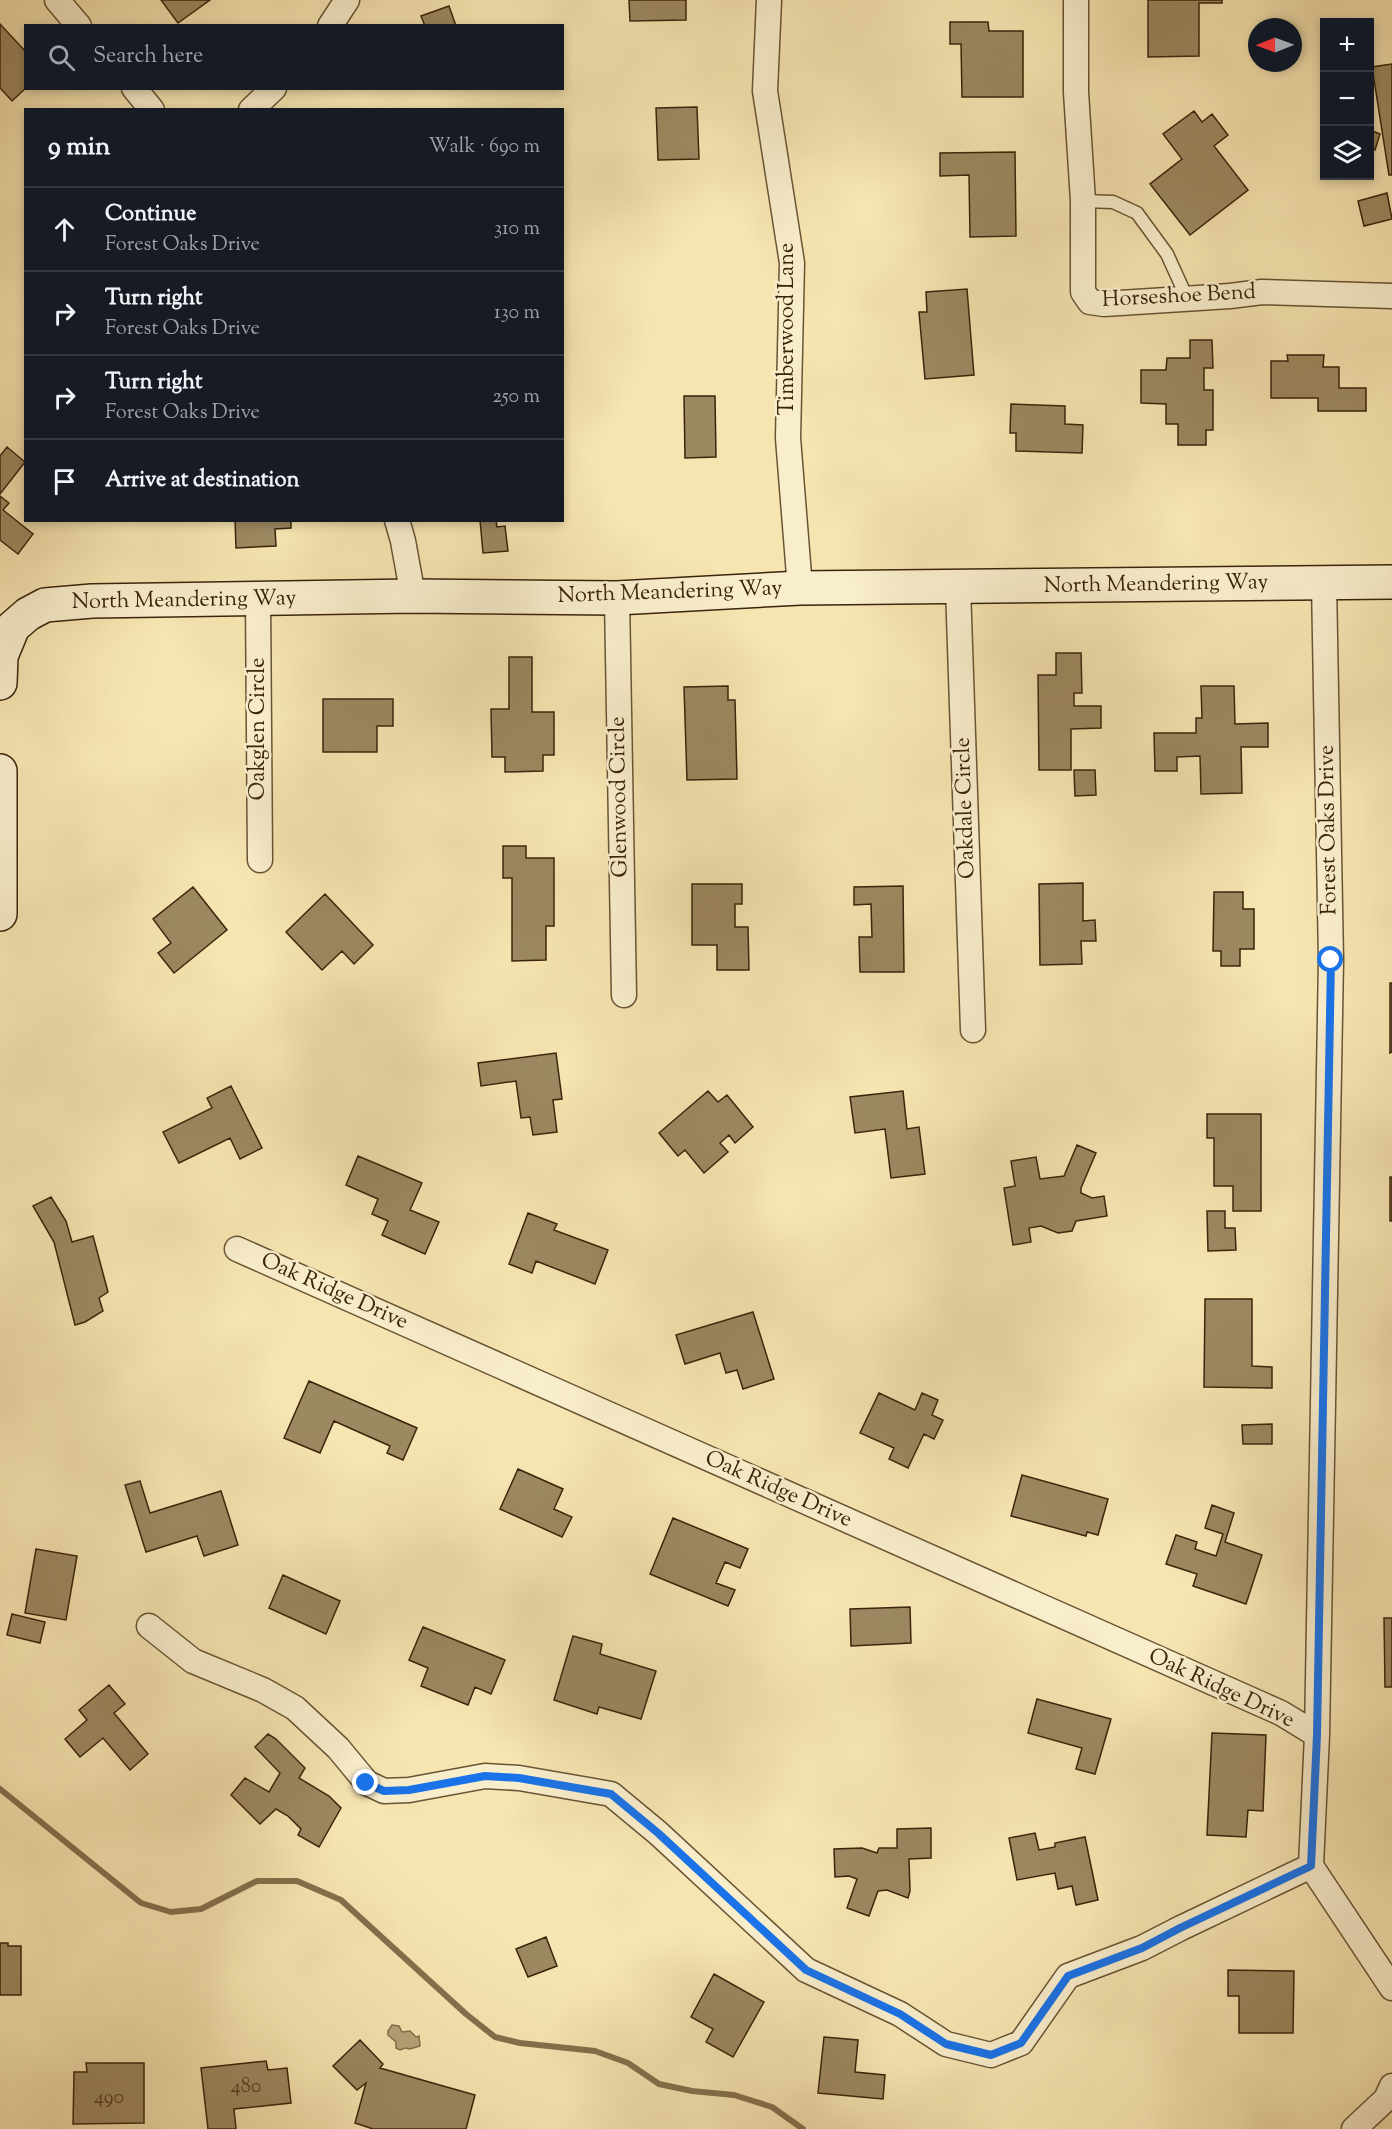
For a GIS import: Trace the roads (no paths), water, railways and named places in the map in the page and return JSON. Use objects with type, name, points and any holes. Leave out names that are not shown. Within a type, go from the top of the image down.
[{"type":"street","points":[[57,0],[77,24]]},
{"type":"street","points":[[331,24],[347,0]]},
{"type":"street","name":"Timberwood Lane","points":[[770,0],[765,92],[792,263],[788,438],[800,588]]},
{"type":"street","name":"Horseshoe Bend","points":[[1076,0],[1076,92],[1083,201],[1083,292],[1090,302],[1104,304],[1262,292],[1392,296]]},
{"type":"street","points":[[136,90],[150,108]]},
{"type":"street","points":[[253,108],[272,90]]},
{"type":"street","points":[[398,522],[413,596]]},
{"type":"street","name":"North Meandering Way","points":[[0,683],[1,656],[13,627],[28,614],[45,605],[92,602],[413,596],[617,598],[800,588],[1392,582]]},
{"type":"street","name":"Forest Oaks Drive","points":[[1311,1866],[1317,1735],[1331,960],[1324,583]]},
{"type":"street","name":"Oakdale Circle","points":[[958,587],[973,1030]]},
{"type":"street","name":"Oakglen Circle","points":[[258,598],[260,860]]},
{"type":"street","name":"Glenwood Circle","points":[[617,598],[624,995]]},
{"type":"street","points":[[0,771],[0,914]]},
{"type":"street","name":"Oak Ridge Drive","points":[[237,1249],[1281,1713],[1317,1735]]},
{"type":"street","points":[[148,1626],[193,1661],[262,1690],[295,1708],[338,1748],[366,1783],[384,1791],[409,1790],[485,1776],[519,1778],[611,1794],[658,1833],[806,1970],[900,2014],[946,2044],[991,2055],[1021,2043],[1068,1976],[1142,1948],[1311,1866],[1392,1988]]},
{"type":"street","points":[[1354,2129],[1386,2099],[1392,2086]]},
{"type":"lane","points":[[1083,201],[1113,202],[1137,213],[1167,254],[1187,298]]},
{"type":"waterway","points":[[0,1789],[141,1903],[171,1912],[201,1909],[257,1881],[297,1881],[341,1900],[466,2014],[495,2037],[520,2043],[595,2051],[628,2063],[659,2084],[692,2091],[734,2095],[772,2107],[803,2129]]}]
